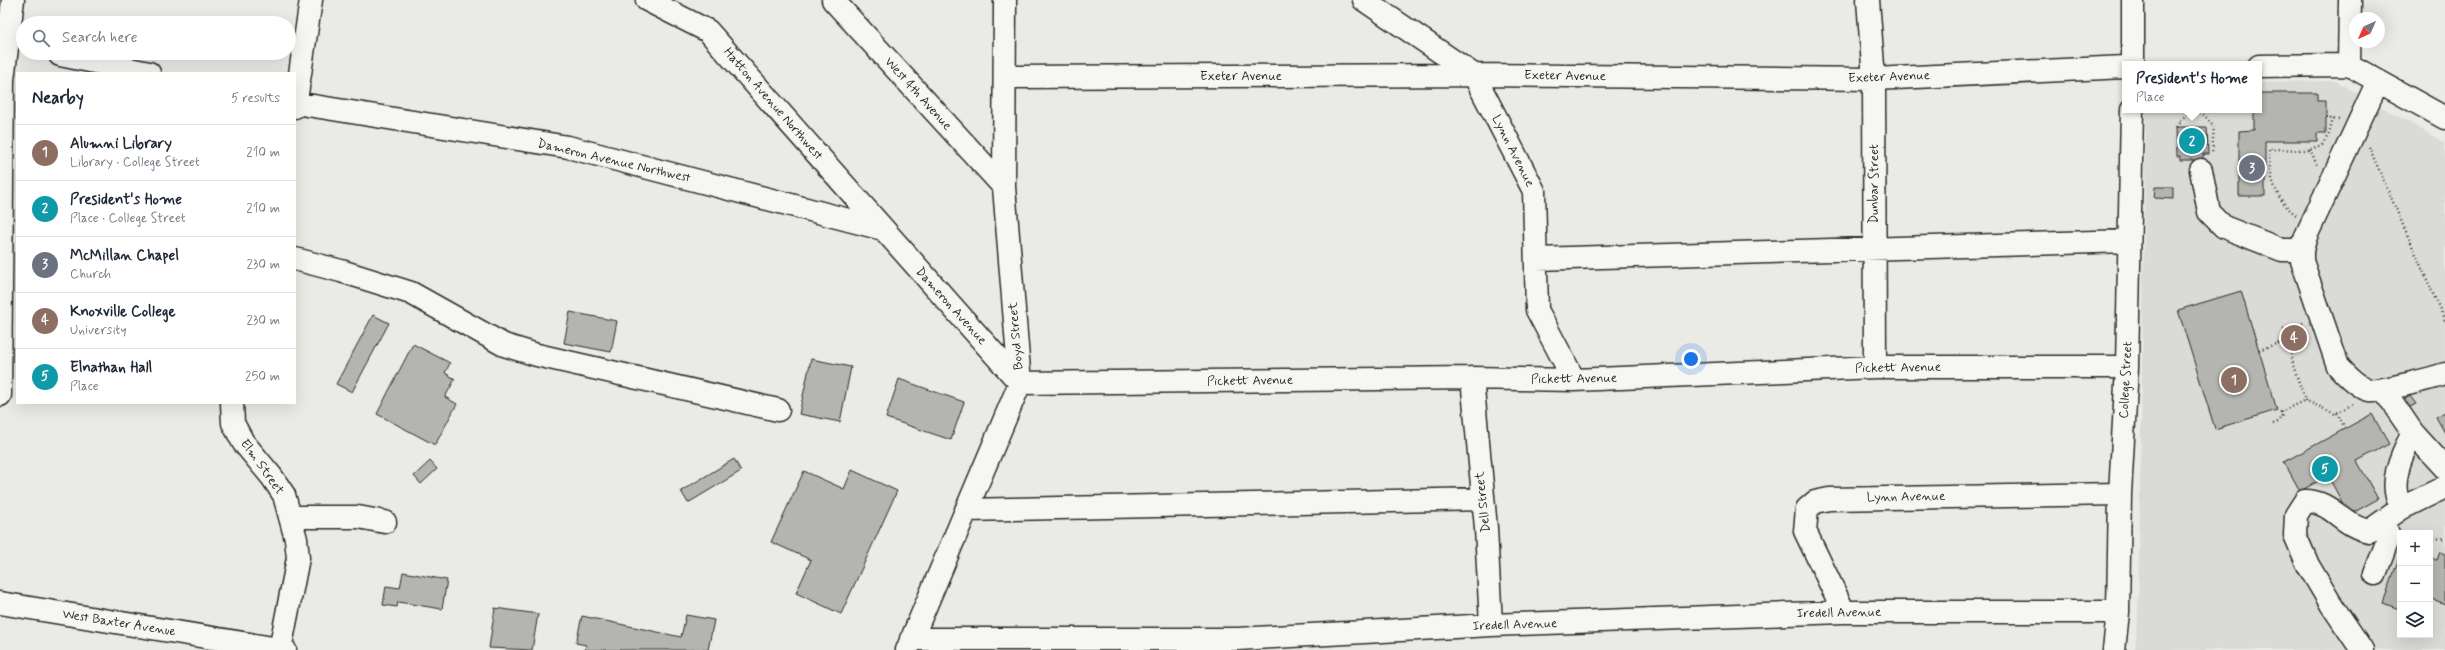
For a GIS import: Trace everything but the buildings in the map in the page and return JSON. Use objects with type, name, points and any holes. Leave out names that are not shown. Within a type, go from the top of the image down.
[{"type":"main road","points":[[0,395],[3,80],[13,0]]},
{"type":"main road","points":[[296,98],[311,0]]},
{"type":"main road","name":"Hatton Avenue Northwest","points":[[647,0],[708,31],[883,229]]},
{"type":"main road","name":"West 4th Avenue","points":[[833,0],[1004,187]]},
{"type":"main road","name":"Boyd Street","points":[[909,645],[1020,383],[1004,187],[1006,77],[1005,0]]},
{"type":"main road","name":"Lynn Avenue","points":[[1364,0],[1474,75],[1534,191],[1537,310],[1574,380]]},
{"type":"main road","name":"Dunbar Street","points":[[1868,0],[1874,79],[1875,367]]},
{"type":"main road","points":[[2133,0],[2133,61]]},
{"type":"main road","points":[[2349,65],[2350,0]]},
{"type":"main road","points":[[85,60],[144,72]]},
{"type":"main road","points":[[2262,66],[2349,65],[2445,118]]},
{"type":"main road","name":"Exeter Avenue","points":[[1006,77],[1474,75],[1874,79],[2122,67]]},
{"type":"main road","points":[[2378,81],[2312,222],[2302,250],[2302,261],[2338,366],[2346,375],[2376,389],[2445,468]]},
{"type":"main road","name":"Dameron Avenue Northwest","points":[[296,104],[568,147],[883,229]]},
{"type":"main road","name":"College Street","points":[[2114,650],[2118,612],[2120,494],[2127,367],[2132,113]]},
{"type":"main road","points":[[2201,170],[2209,212],[2224,227],[2282,250],[2302,250]]},
{"type":"main road","name":"Dameron Avenue","points":[[883,229],[1020,383]]},
{"type":"main road","points":[[1536,259],[2129,241]]},
{"type":"main road","points":[[296,259],[341,271],[411,293],[504,345],[537,355],[778,410]]},
{"type":"main road","name":"Pickett Avenue","points":[[1020,383],[1472,378],[1574,380],[1875,367],[2127,367]]},
{"type":"main road","points":[[2376,389],[2445,374]]},
{"type":"main road","name":"Dell Street","points":[[1472,378],[1483,499],[1491,625]]},
{"type":"main road","name":"Elm Street","points":[[232,404],[233,423],[242,442],[272,477],[284,495],[291,518],[298,558],[282,650]]},
{"type":"main road","points":[[2402,508],[2398,501],[2396,479],[2401,455],[2413,433]]},
{"type":"main road","points":[[2362,650],[2331,604],[2308,565],[2295,535],[2296,515],[2305,501],[2318,501],[2356,528],[2369,531],[2402,508],[2445,487]]},
{"type":"main road","name":"Lynn Avenue","points":[[1844,612],[1805,531],[1808,509],[1815,502],[1829,499],[2120,494]]},
{"type":"main road","points":[[966,510],[1483,499]]},
{"type":"main road","points":[[291,518],[358,517],[385,522]]},
{"type":"main road","points":[[2375,574],[2389,537],[2384,521]]},
{"type":"main road","name":"West Baxter Avenue","points":[[0,603],[282,650]]},
{"type":"main road","name":"Iredell Avenue","points":[[909,645],[1238,644],[1491,625],[1844,612],[2118,612]]},
{"type":"path","points":[[2176,127],[2189,113]]},
{"type":"path","points":[[2201,113],[2214,126],[2210,169],[2201,170]]},
{"type":"path","points":[[2312,222],[2296,214],[2282,203],[2275,191],[2271,177],[2269,149],[2307,150],[2322,145],[2329,134],[2333,119]]},
{"type":"path","points":[[2359,122],[2445,321]]},
{"type":"path","points":[[2305,400],[2293,365],[2291,350],[2283,330],[2321,317]]},
{"type":"path","points":[[2291,350],[2328,337]]},
{"type":"path","points":[[2259,350],[2287,340]]},
{"type":"path","points":[[2338,413],[2376,389]]},
{"type":"path","points":[[2273,424],[2278,422],[2282,415],[2281,412],[2305,400],[2338,413],[2345,428]]},
{"type":"path","points":[[2433,539],[2445,538]]},
{"type":"shaded area","points":[[2336,81],[2445,143],[2445,650],[2135,650],[2138,619],[2146,113],[2262,113],[2262,82]]},
{"type":"place","name":"President's Home","points":[[2192,141]]},
{"type":"place","name":"McMillan Chapel","points":[[2252,168]]},
{"type":"place","name":"Knoxville College","points":[[2294,338]]},
{"type":"place","name":"Alumni Library","points":[[2234,380]]},
{"type":"place","name":"Elnathan Hall","points":[[2325,469]]}]
